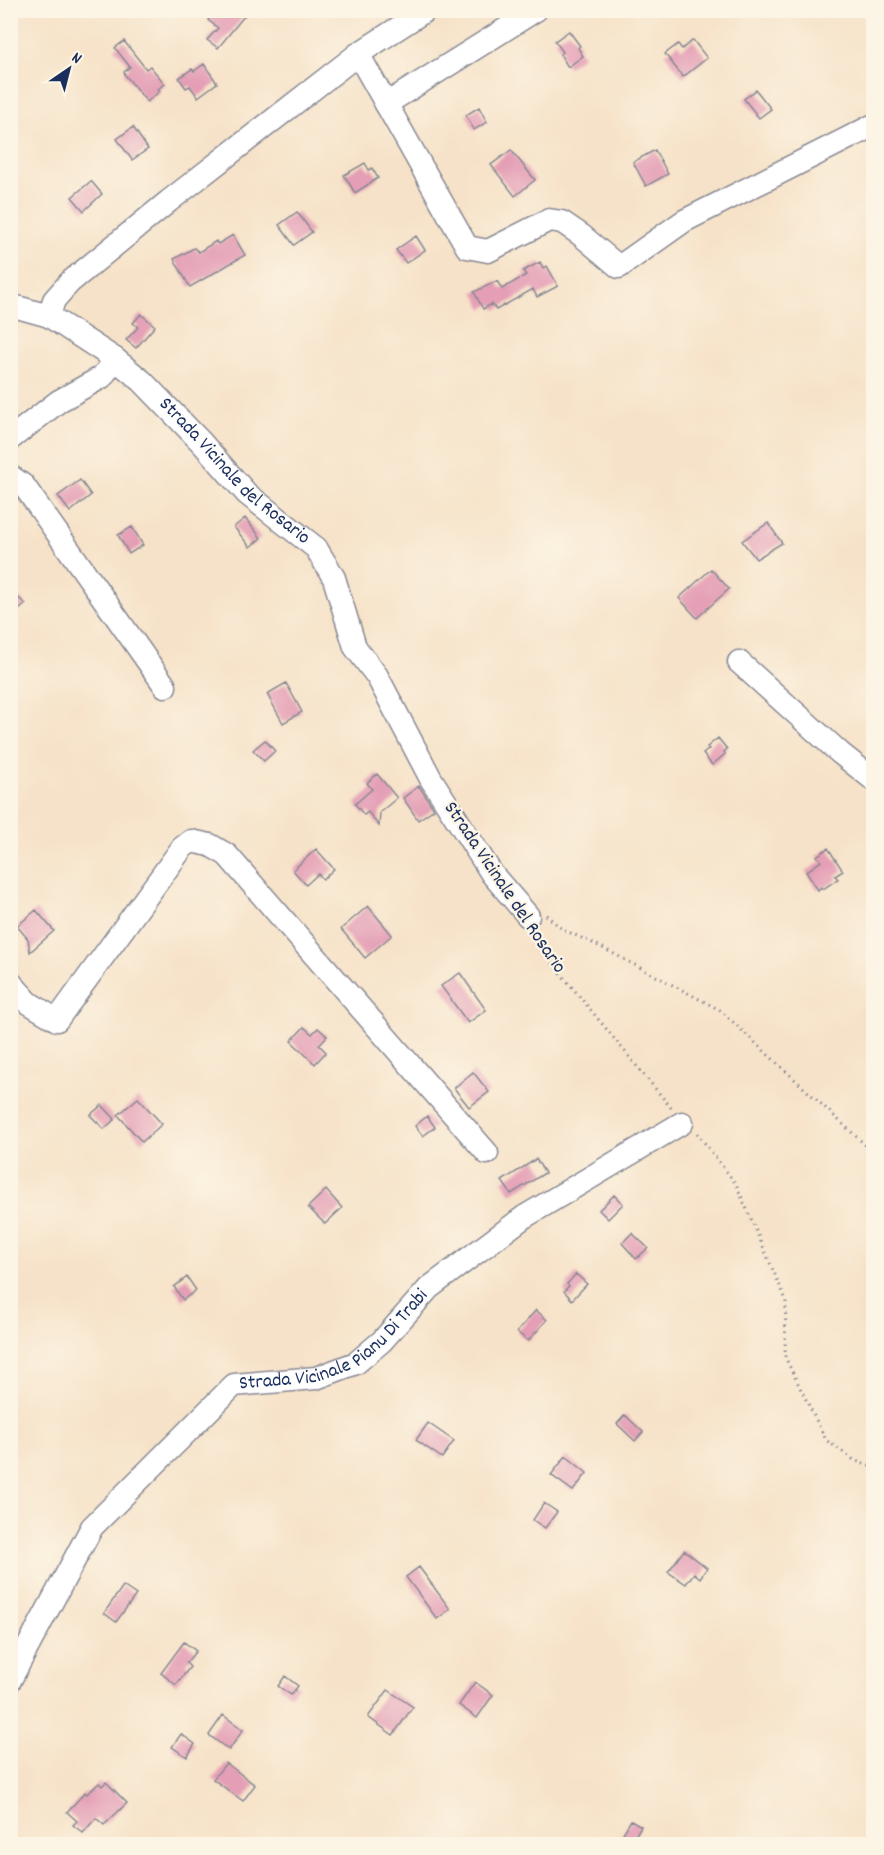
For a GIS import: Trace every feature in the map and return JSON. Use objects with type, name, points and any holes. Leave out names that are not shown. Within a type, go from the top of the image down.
[{"type":"street","points":[[49,316],[54,300],[70,282],[178,194],[358,54],[426,10]]},
{"type":"street","points":[[386,104],[536,10]]},
{"type":"street","points":[[358,54],[467,247],[488,251],[549,220],[562,222],[619,267],[684,221],[873,125]]},
{"type":"street","name":"Strada Vicinale del Rosario","points":[[10,305],[49,316],[114,359],[142,381],[247,494],[316,548],[334,578],[355,647],[377,676],[431,779],[492,874],[534,913]]},
{"type":"street","points":[[10,439],[59,401],[102,377],[114,359]]},
{"type":"street","points":[[10,476],[24,486],[165,686]]},
{"type":"street","points":[[739,662],[873,780]]},
{"type":"street","points":[[10,982],[29,1003],[57,1020],[182,848],[191,842],[210,845],[227,855],[487,1153]]},
{"type":"street","name":"Strada Vicinale Pianu Di Trabi","points":[[10,1680],[92,1527],[234,1385],[316,1378],[356,1363],[382,1341],[429,1288],[524,1217],[682,1123]]},
{"type":"path","name":"Strada Vicinale del Rosario","points":[[534,913],[553,964],[656,1088],[682,1123],[692,1126],[735,1184],[786,1300],[785,1358],[826,1440],[854,1460],[873,1468]]},
{"type":"path","points":[[534,913],[720,1010],[873,1153]]},
{"type":"building","points":[[215,10],[249,10],[218,48],[207,40],[218,28],[208,20]]},
{"type":"building","points":[[569,31],[580,46],[578,48],[583,56],[568,67],[560,54],[563,52],[555,41]]},
{"type":"building","points":[[693,40],[707,58],[683,77],[665,54],[678,44],[682,49]]},
{"type":"building","points":[[124,41],[146,69],[150,66],[165,84],[147,102],[125,75],[124,72],[130,67],[115,48]]},
{"type":"building","points":[[204,64],[217,83],[198,97],[190,86],[186,88],[179,78]]},
{"type":"building","points":[[756,90],[771,109],[759,118],[744,99]]},
{"type":"building","points":[[479,107],[487,122],[474,130],[466,115]]},
{"type":"building","points":[[133,127],[148,149],[132,160],[117,139]]},
{"type":"building","points":[[511,150],[535,180],[515,196],[491,165]]},
{"type":"building","points":[[655,150],[668,174],[646,186],[633,162]]},
{"type":"building","points":[[365,163],[369,170],[372,168],[378,178],[355,193],[344,175]]},
{"type":"building","points":[[91,181],[102,194],[84,211],[72,197]]},
{"type":"building","points":[[297,212],[312,232],[294,245],[279,225]]},
{"type":"building","points":[[233,235],[245,255],[190,287],[174,259],[194,248],[199,252],[216,241],[218,244]]},
{"type":"building","points":[[416,236],[425,250],[406,263],[396,250]]},
{"type":"building","points":[[540,262],[543,268],[547,266],[558,286],[537,297],[533,289],[496,310],[492,304],[483,309],[474,292],[497,281],[502,289],[526,275],[523,271]]},
{"type":"building","points":[[141,314],[155,326],[136,348],[126,340],[138,327],[133,323]]},
{"type":"building","points":[[80,480],[91,495],[70,512],[58,496]]},
{"type":"building","points":[[245,518],[261,538],[250,547],[234,527]]},
{"type":"building","points":[[768,523],[782,543],[756,559],[742,541]]},
{"type":"building","points":[[132,527],[143,545],[129,554],[118,535]]},
{"type":"building","points":[[711,569],[729,589],[697,618],[679,598]]},
{"type":"building","points":[[10,591],[26,604],[10,617]]},
{"type":"building","points":[[286,683],[302,712],[283,723],[267,694]]},
{"type":"building","points":[[718,738],[727,749],[725,754],[712,765],[703,754],[709,749],[707,747]]},
{"type":"building","points":[[265,740],[275,751],[264,761],[253,750]]},
{"type":"building","points":[[377,774],[397,798],[380,812],[379,826],[368,812],[364,815],[355,804],[372,789],[367,783]]},
{"type":"building","points":[[419,786],[434,809],[418,820],[403,798]]},
{"type":"building","points":[[828,848],[843,871],[835,876],[838,879],[818,890],[806,872],[821,861],[817,856]]},
{"type":"building","points":[[316,849],[334,869],[323,879],[318,874],[306,885],[293,870]]},
{"type":"building","points":[[368,906],[392,935],[365,958],[341,929]]},
{"type":"building","points":[[36,910],[54,931],[30,952],[28,939],[17,926]]},
{"type":"building","points":[[460,973],[486,1010],[468,1023],[441,986]]},
{"type":"building","points":[[304,1027],[312,1034],[318,1028],[327,1036],[319,1045],[326,1052],[315,1064],[291,1041]]},
{"type":"building","points":[[473,1072],[489,1092],[469,1107],[454,1088]]},
{"type":"building","points":[[138,1098],[162,1124],[142,1142],[118,1115]]},
{"type":"building","points":[[102,1105],[115,1119],[104,1129],[90,1115]]},
{"type":"building","points":[[427,1116],[435,1127],[423,1136],[415,1126]]},
{"type":"building","points":[[536,1159],[545,1173],[511,1194],[502,1181]]},
{"type":"building","points":[[326,1190],[342,1208],[325,1224],[308,1207]]},
{"type":"building","points":[[614,1195],[623,1204],[608,1219],[599,1210]]},
{"type":"building","points":[[632,1233],[648,1248],[636,1259],[622,1243]]},
{"type":"building","points":[[576,1274],[587,1284],[572,1300],[564,1291]]},
{"type":"building","points":[[187,1277],[196,1290],[183,1300],[174,1287]]},
{"type":"building","points":[[536,1310],[547,1320],[528,1341],[517,1332]]},
{"type":"building","points":[[625,1415],[643,1432],[635,1441],[617,1424]]},
{"type":"building","points":[[428,1423],[454,1441],[442,1458],[416,1440]]},
{"type":"building","points":[[566,1456],[587,1473],[573,1491],[551,1475]]},
{"type":"building","points":[[544,1503],[557,1512],[545,1528],[533,1520]]},
{"type":"building","points":[[684,1550],[707,1568],[700,1578],[694,1573],[686,1584],[668,1572]]},
{"type":"building","points":[[419,1567],[450,1609],[437,1619],[406,1577]]},
{"type":"building","points":[[123,1586],[136,1595],[116,1622],[104,1613]]},
{"type":"building","points":[[184,1642],[196,1651],[186,1663],[190,1667],[176,1685],[161,1673]]},
{"type":"building","points":[[285,1676],[298,1686],[291,1695],[278,1686]]},
{"type":"building","points":[[475,1682],[493,1695],[477,1718],[459,1705]]},
{"type":"building","points":[[388,1690],[413,1707],[393,1735],[368,1717]]},
{"type":"building","points":[[223,1715],[243,1730],[229,1750],[209,1735]]},
{"type":"building","points":[[181,1734],[195,1744],[187,1757],[172,1747]]},
{"type":"building","points":[[226,1763],[255,1785],[243,1801],[213,1779]]},
{"type":"building","points":[[106,1782],[127,1803],[104,1825],[96,1818],[83,1833],[73,1825],[77,1821],[67,1812],[85,1792],[87,1794],[99,1783],[102,1786]]},
{"type":"building","points":[[631,1820],[641,1826],[630,1845],[616,1845]]}]
